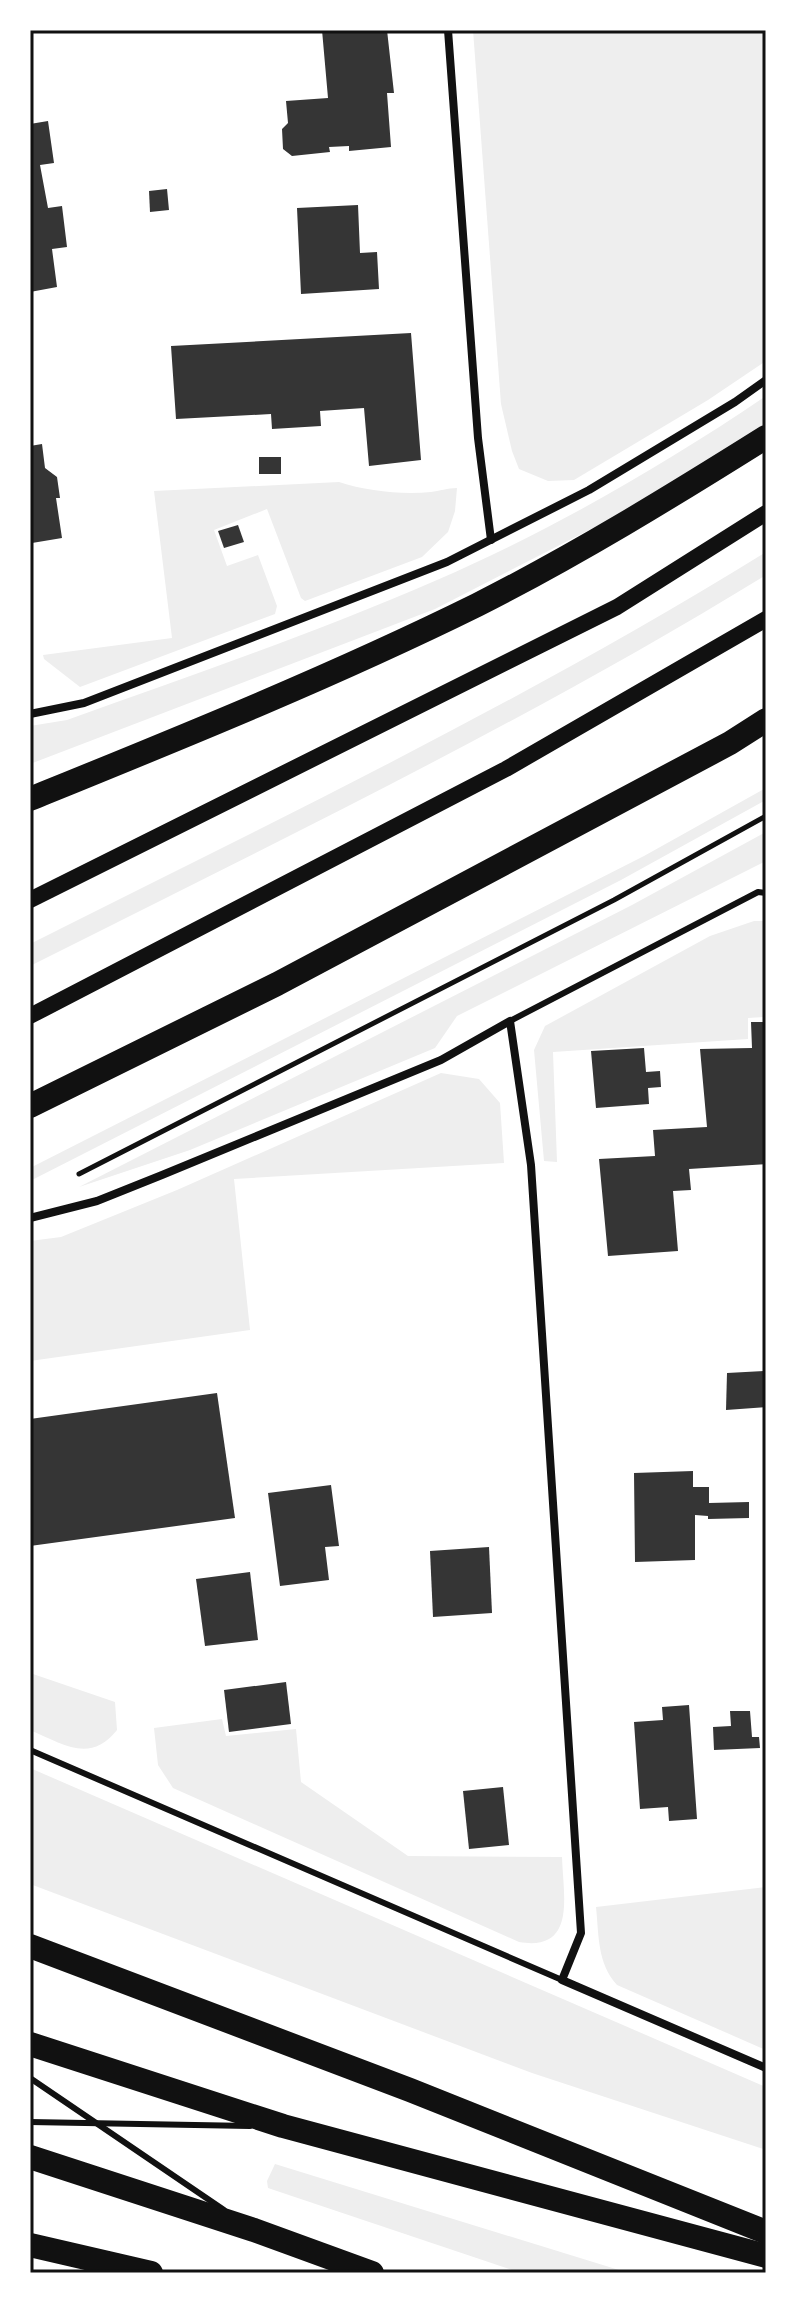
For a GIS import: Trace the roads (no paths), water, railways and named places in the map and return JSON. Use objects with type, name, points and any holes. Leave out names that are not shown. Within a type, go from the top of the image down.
[{"type":"highway","points":[[30,799],[210,726],[478,605],[664,501],[766,437]]},
{"type":"highway","points":[[30,1106],[277,984],[730,743],[766,720]]},
{"type":"highway","points":[[30,1946],[410,2090],[766,2232]]},
{"type":"highway","points":[[30,2044],[283,2126],[766,2256]]},
{"type":"highway","points":[[30,2157],[254,2230],[372,2273]]},
{"type":"highway","points":[[30,2245],[151,2273]]},
{"type":"main road","points":[[30,900],[617,607],[766,513]]},
{"type":"main road","points":[[30,1016],[506,769],[766,619]]},
{"type":"street","points":[[448,30],[478,438],[491,540]]},
{"type":"street","points":[[30,714],[67,708],[98,697],[402,582],[589,490],[649,456],[766,380]]},
{"type":"street","points":[[30,1218],[97,1201],[234,1146],[441,1060],[510,1021],[531,1165],[581,1933],[562,1980],[766,2068]]},
{"type":"lane","points":[[510,1021],[758,892],[766,893]]},
{"type":"lane","points":[[30,1750],[562,1980]]},
{"type":"lane","points":[[30,2078],[254,2230]]},
{"type":"lane","points":[[30,2122],[283,2126]]}]
